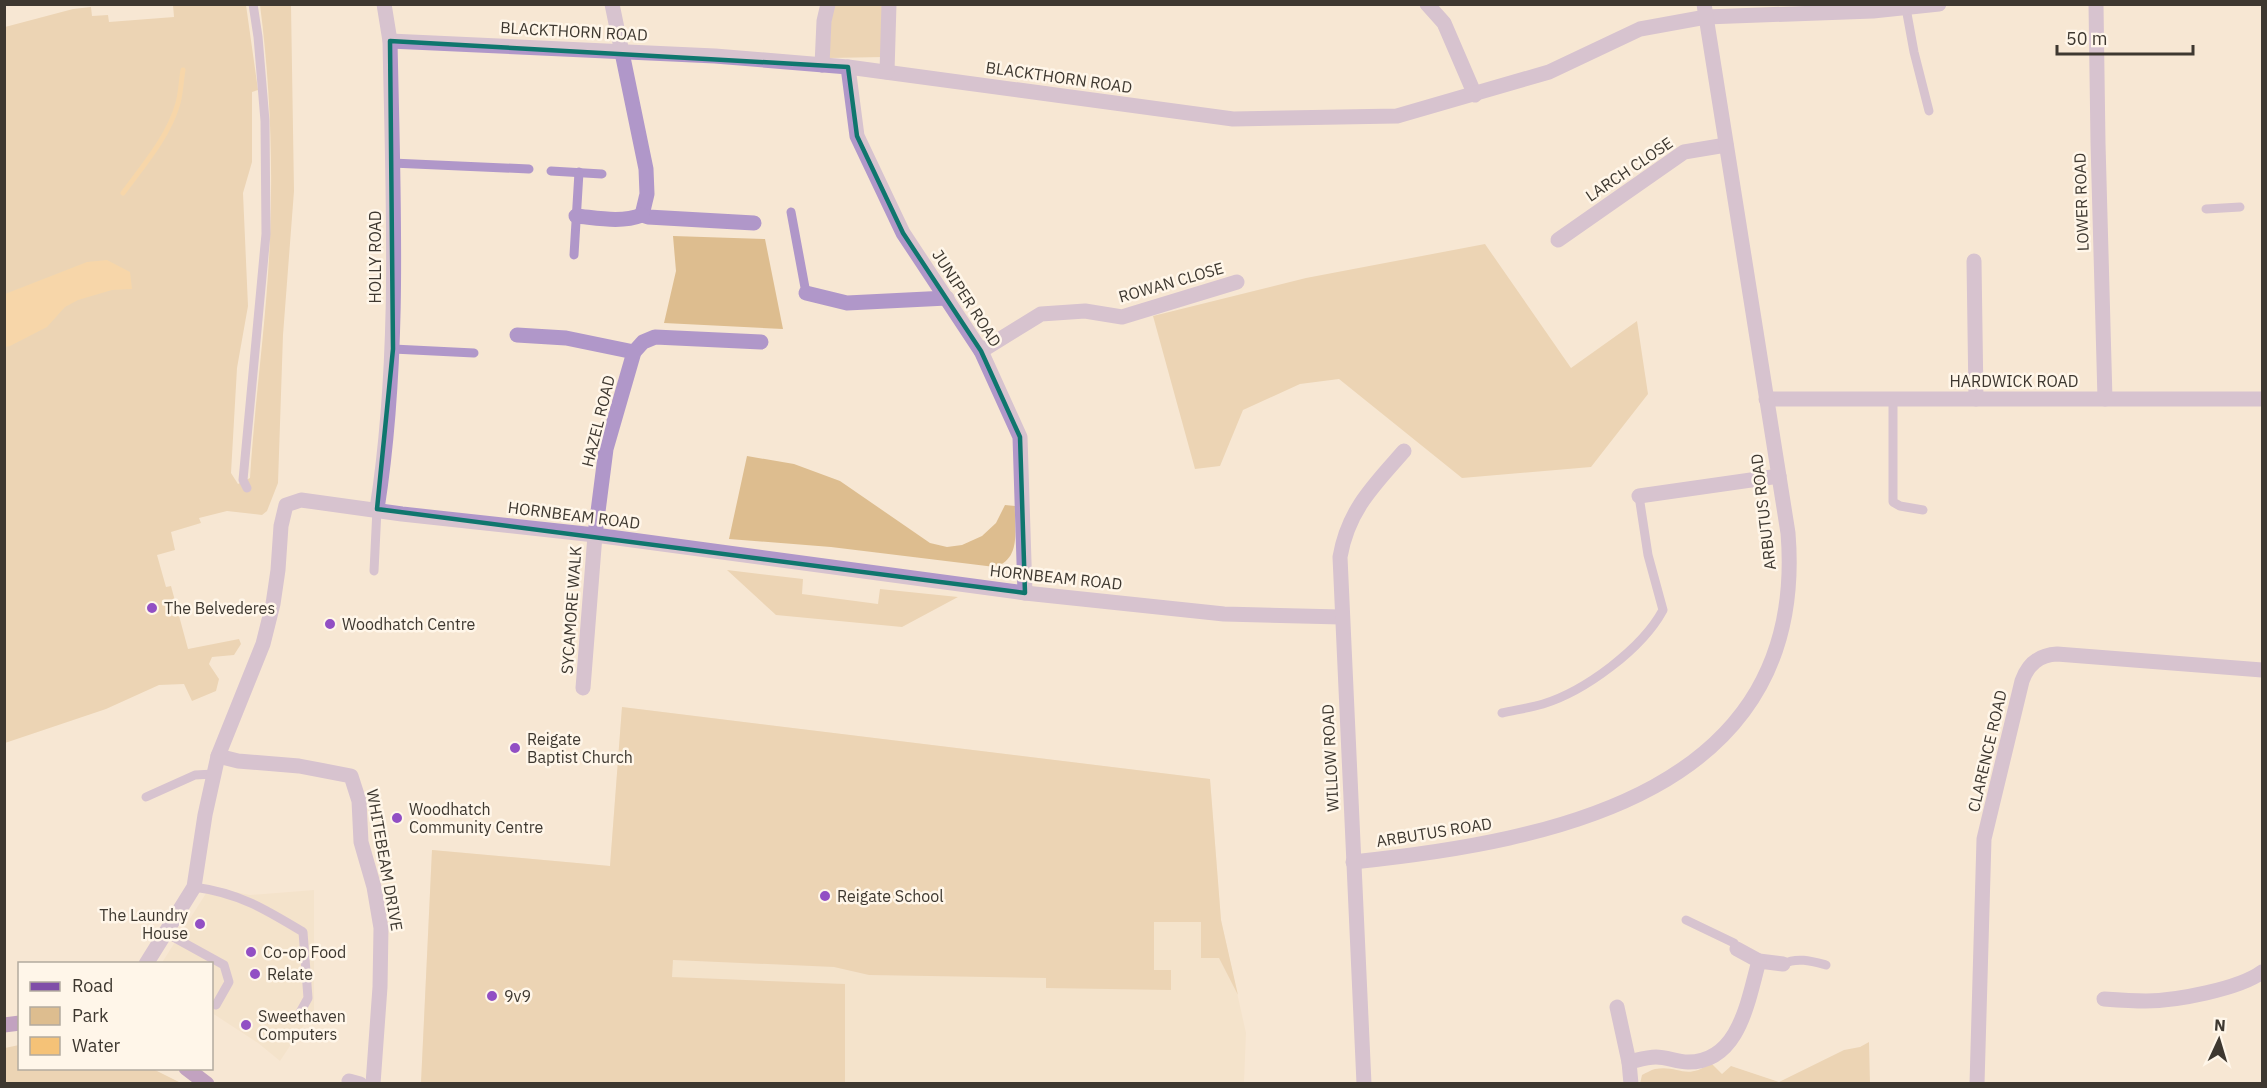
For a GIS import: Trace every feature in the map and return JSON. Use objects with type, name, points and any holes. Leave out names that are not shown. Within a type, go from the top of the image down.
[{"type":"main road","points":[[189,1070],[207,1083]]},
{"type":"street","name":"HOLLY ROAD","points":[[377,509],[393,349],[390,41],[384,4]]},
{"type":"street","points":[[612,4],[646,169],[646,194],[642,215]]},
{"type":"street","points":[[822,65],[824,21],[828,4]]},
{"type":"street","points":[[887,72],[889,4]]},
{"type":"street","points":[[1427,4],[1444,23],[1475,95]]},
{"type":"street","name":"BLACKTHORN ROAD","points":[[390,41],[715,56],[848,67],[1233,119],[1397,116],[1550,72],[1640,29],[1705,11],[1760,14],[1873,11],[1939,4]]},
{"type":"street","name":"LOWER ROAD","points":[[2096,4],[2097,143],[2105,399]]},
{"type":"street","name":"ARBUTUS ROAD","points":[[1353,862],[1458,849],[1555,826],[1650,790],[1672,778],[1712,747],[1729,729],[1759,686],[1770,662],[1785,612],[1790,559],[1779,476],[1705,11]]},
{"type":"street","name":"JUNIPER ROAD","points":[[848,67],[857,136],[903,233],[981,351],[1020,437],[1025,593]]},
{"type":"street","name":"LARCH CLOSE","points":[[1558,240],[1684,152],[1726,146]]},
{"type":"street","points":[[576,216],[616,219],[642,215],[754,223]]},
{"type":"street","points":[[1974,261],[1976,399]]},
{"type":"street","name":"ROWAN CLOSE","points":[[981,351],[1041,314],[1085,311],[1122,317],[1237,282]]},
{"type":"street","points":[[806,293],[847,303],[946,298]]},
{"type":"street","points":[[517,334],[566,338],[634,352],[643,342],[655,337],[761,342]]},
{"type":"street","name":"HAZEL ROAD","points":[[595,535],[606,449],[634,352]]},
{"type":"street","name":"HARDWICK ROAD","points":[[1766,399],[2262,399]]},
{"type":"street","name":"WILLOW ROAD","points":[[1365,1083],[1341,616],[1340,557],[1346,531],[1359,503],[1404,451]]},
{"type":"street","points":[[1639,496],[1779,476]]},
{"type":"street","name":"HORNBEAM ROAD","points":[[147,962],[194,887],[205,815],[219,756],[265,634],[273,604],[279,570],[281,526],[286,505],[301,500],[595,535],[1025,593],[1224,614],[1341,616]]},
{"type":"street","name":"SYCAMORE WALK","points":[[583,688],[595,535]]},
{"type":"street","name":"CLARENCE ROAD","points":[[1977,1083],[1984,839],[2022,681],[2029,666],[2041,657],[2057,654],[2262,670]]},
{"type":"street","name":"WHITEBEAM DRIVE","points":[[219,756],[238,761],[310,768],[351,776],[358,801],[361,842],[374,887],[381,928],[380,987],[373,1083]]},
{"type":"street","points":[[1737,949],[1759,961],[1783,964]]},
{"type":"street","points":[[1629,1062],[1655,1057],[1690,1062],[1706,1059],[1717,1053],[1738,1031],[1759,961]]},
{"type":"street","points":[[2104,999],[2148,1001],[2196,994],[2240,983],[2262,972]]},
{"type":"street","points":[[1617,1007],[1629,1062],[1631,1083]]},
{"type":"lane","points":[[247,488],[243,480],[266,234],[265,121],[253,4]]},
{"type":"lane","points":[[1906,8],[1929,111]]},
{"type":"lane","points":[[392,163],[529,169]]},
{"type":"lane","points":[[551,171],[602,174]]},
{"type":"lane","points":[[574,255],[579,172]]},
{"type":"lane","points":[[2206,209],[2240,207]]},
{"type":"lane","points":[[790,212],[806,293]]},
{"type":"lane","points":[[393,349],[474,353]]},
{"type":"lane","points":[[1893,399],[1893,502],[1900,506],[1923,510]]},
{"type":"lane","points":[[1502,713],[1545,703],[1587,683],[1630,650],[1656,624],[1663,610],[1648,555],[1639,496]]},
{"type":"lane","points":[[374,571],[377,509]]},
{"type":"lane","points":[[146,797],[195,775],[214,774]]},
{"type":"lane","points":[[194,887],[216,890],[251,901],[303,932],[308,998],[297,1018]]},
{"type":"lane","points":[[1686,920],[1734,944],[1737,949]]},
{"type":"lane","points":[[166,933],[224,965],[229,982],[216,1005]]},
{"type":"lane","points":[[1783,964],[1791,960],[1806,960],[1826,965]]},
{"type":"highlighted area","points":[[390,41],[848,67],[857,136],[903,233],[981,351],[1020,437],[1025,593],[377,509],[393,349]]},
{"type":"shaded area","name":"Reigate School","points":[[622,707],[1210,779],[1221,920],[1246,1033],[1244,1083],[421,1084],[432,850],[610,866]]},
{"type":"shaded area","points":[[210,887],[250,895],[314,890],[314,1010],[280,1061],[258,1043],[213,1014],[213,962],[162,962]]},
{"type":"green space","points":[[173,5],[246,5],[258,90],[252,92],[252,162],[243,193],[248,306],[237,368],[231,473],[238,484],[250,478],[270,237],[270,121],[260,5],[291,5],[294,191],[283,335],[278,483],[267,511],[262,515],[227,511],[199,518],[201,523],[171,532],[175,550],[157,555],[166,587],[171,586],[188,649],[239,639],[241,644],[234,655],[212,657],[209,664],[219,679],[216,691],[192,701],[184,684],[159,685],[106,709],[5,743],[5,27],[73,9],[91,7],[92,16],[108,15],[109,22],[174,17]]},
{"type":"green space","points":[[832,5],[884,5],[885,57],[829,58]]},
{"type":"green space","points":[[673,236],[765,239],[783,329],[664,323],[676,271]]},
{"type":"green space","points":[[1485,244],[1571,368],[1637,321],[1648,394],[1591,467],[1462,478],[1339,379],[1300,384],[1243,410],[1220,466],[1195,469],[1153,316],[1306,278]]},
{"type":"green space","points":[[747,456],[794,464],[840,481],[930,543],[947,547],[962,545],[982,536],[996,523],[1005,505],[1015,506],[1013,550],[1004,563],[995,567],[831,547],[729,539]]},
{"type":"green space","points":[[727,570],[803,579],[802,594],[878,604],[880,589],[958,597],[902,627],[776,615]]},
{"type":"green space","name":"Reigate School","points":[[622,707],[1210,779],[1221,920],[1238,995],[1219,958],[1201,958],[1201,922],[1154,922],[1154,970],[1171,970],[1171,990],[1046,988],[1046,978],[869,975],[834,967],[673,960],[672,977],[845,984],[845,1083],[421,1083],[432,850],[610,866]]},
{"type":"green space","points":[[1869,1042],[1870,1083],[1640,1084],[1642,1075],[1655,1069],[1664,1068],[1688,1072],[1711,1063],[1722,1074],[1731,1066],[1779,1082],[1844,1050],[1860,1047]]},
{"type":"green space","points":[[18,1045],[18,1070],[155,1070],[181,1083],[5,1083],[5,1048]]},
{"type":"water","points":[[107,260],[130,272],[132,289],[112,290],[78,300],[65,307],[47,327],[5,347],[5,294],[87,262]]},
{"type":"waterway","points":[[123,193],[155,150],[174,115],[180,95],[183,70]]},
{"type":"place","name":"The Belvederes","points":[[152,608]]},
{"type":"place","name":"Woodhatch Centre","points":[[330,624]]},
{"type":"place","name":"Reigate Baptist Church","points":[[515,748]]},
{"type":"place","name":"Woodhatch Community Centre","points":[[397,818]]},
{"type":"place","name":"Reigate School","points":[[825,896]]},
{"type":"place","name":"The Laundry House","points":[[200,924]]},
{"type":"place","name":"Co-op Food","points":[[251,952]]},
{"type":"place","name":"Relate","points":[[255,974]]},
{"type":"place","name":"9v9","points":[[492,996]]},
{"type":"place","name":"Sweethaven Computers","points":[[246,1025]]}]
